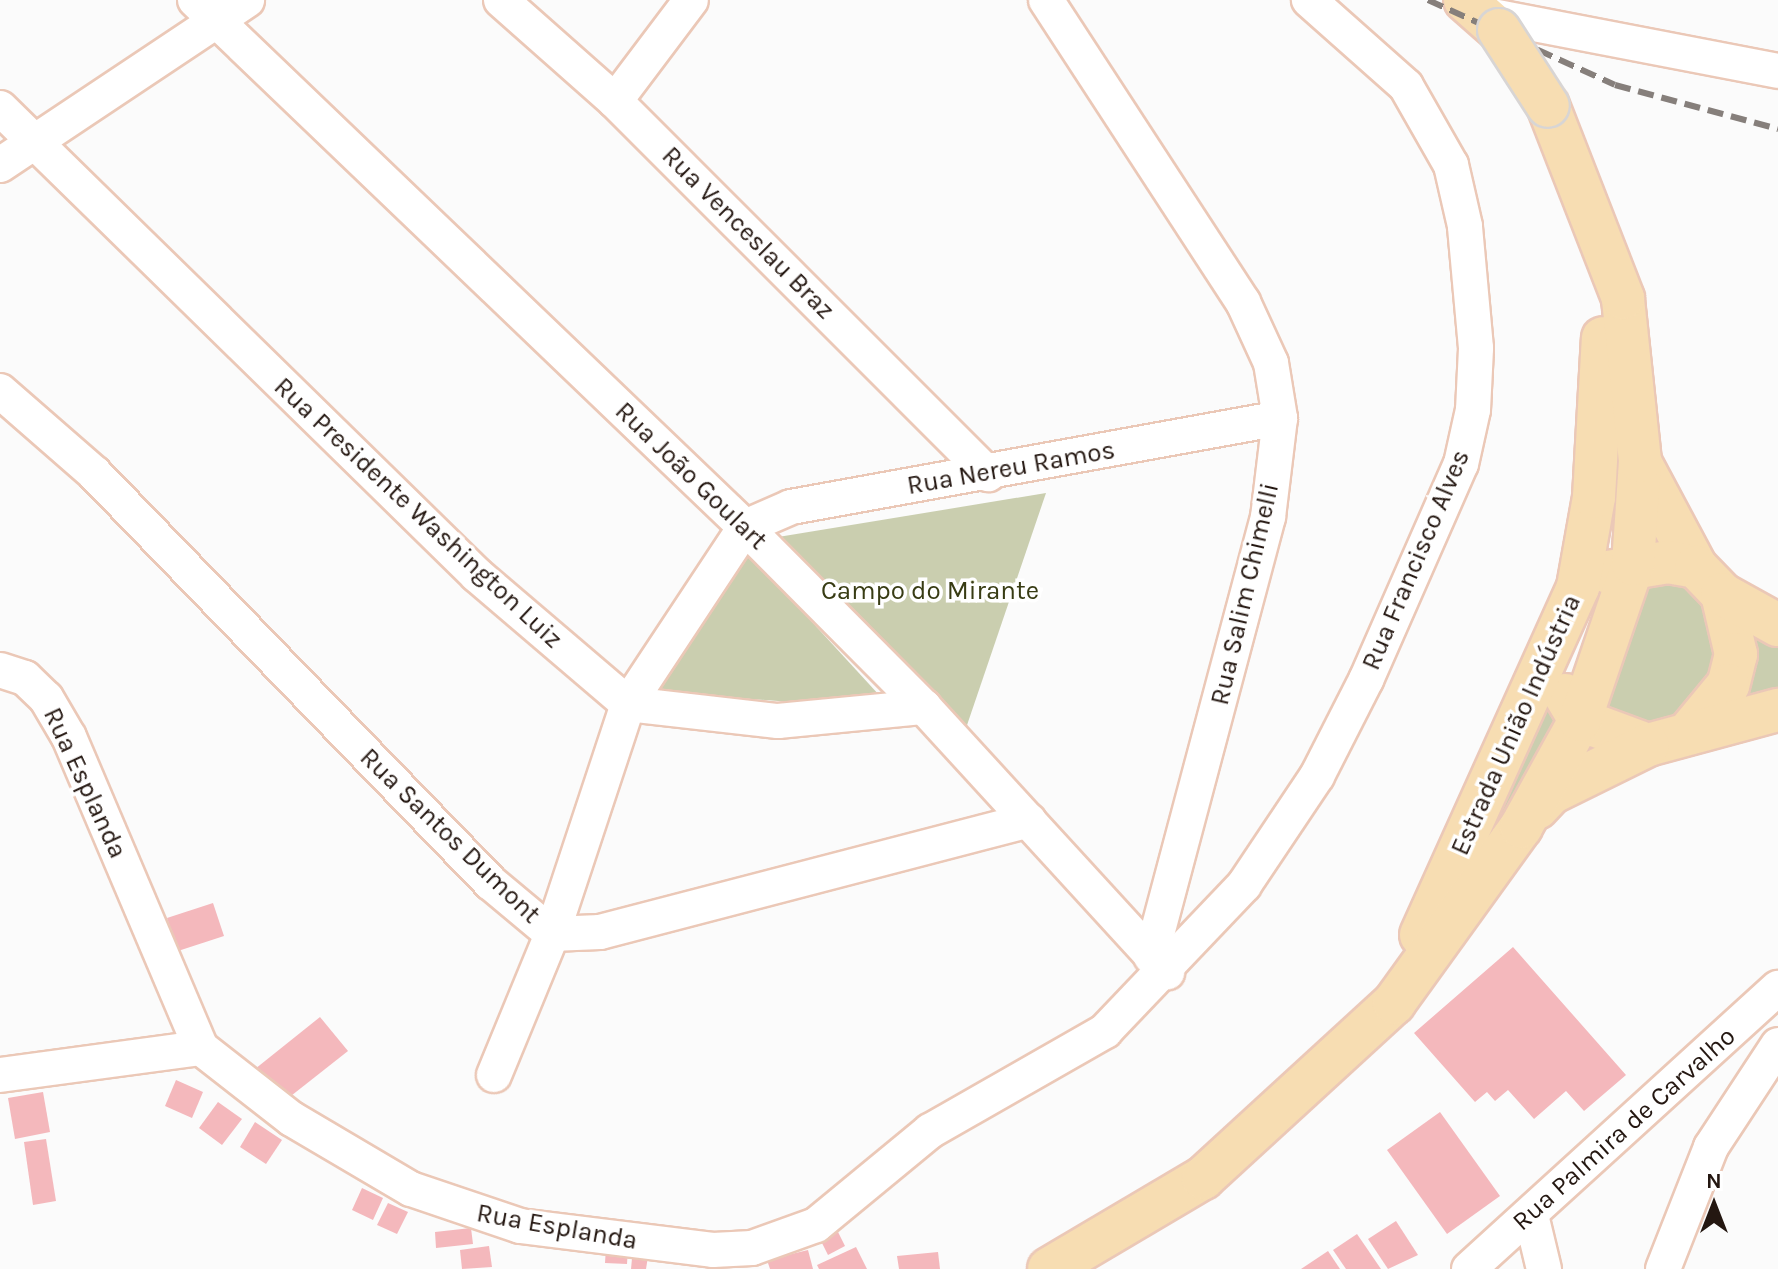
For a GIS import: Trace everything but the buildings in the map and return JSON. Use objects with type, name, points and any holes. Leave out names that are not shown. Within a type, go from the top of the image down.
[{"type":"main road","name":"Estrada União Indústria","points":[[1049,1269],[1203,1178],[1394,1003],[1521,827],[1580,720],[1633,564],[1640,461],[1623,298],[1605,245],[1548,106],[1482,15]]},
{"type":"main road","name":"Estrada União Indústria","points":[[1394,1003],[1552,653],[1578,587],[1603,404],[1598,289],[1605,245]]},
{"type":"main road","points":[[1640,461],[1709,580],[1736,654],[1728,685],[1690,731]]},
{"type":"main road","points":[[1578,587],[1633,564],[1709,580],[1778,625]]},
{"type":"main road","points":[[1552,653],[1556,680],[1580,720],[1648,745]]},
{"type":"main road","points":[[1521,827],[1551,793],[1648,745],[1690,731],[1778,710]]},
{"type":"street","points":[[0,165],[205,11],[247,0]]},
{"type":"street","name":"Rua Venceslau Braz","points":[[501,0],[615,101],[988,474]]},
{"type":"street","points":[[615,101],[691,0]]},
{"type":"street","name":"Rua Salim Chimelli","points":[[1046,0],[1243,302],[1271,363],[1280,418],[1268,517],[1159,964]]},
{"type":"street","name":"Rua Francisco Alves","points":[[1159,964],[1244,885],[1317,776],[1414,579],[1461,464],[1473,410],[1465,226],[1439,134],[1406,86],[1309,0]]},
{"type":"street","name":"Rua João Goulart","points":[[205,11],[745,527],[924,707],[1159,964]]},
{"type":"street","points":[[1482,15],[1778,71]]},
{"type":"street","name":"Rua Presidente Washington Luiz","points":[[0,108],[477,575],[628,704]]},
{"type":"street","name":"Rua Santos Dumont","points":[[1,393],[95,474],[491,883],[552,934],[600,932],[1029,820]]},
{"type":"street","name":"Rua Nereu Ramos","points":[[745,527],[791,507],[988,474],[1280,418]]},
{"type":"street","points":[[494,1075],[552,934],[628,704],[745,527]]},
{"type":"street","name":"Rua Esplanda","points":[[0,670],[25,678],[46,698],[69,737],[201,1048],[242,1085],[355,1159],[469,1213],[661,1244],[752,1248],[816,1225],[930,1131],[1105,1031],[1159,964]]},
{"type":"street","points":[[628,704],[778,721],[924,707]]},
{"type":"street","name":"Rua Palmira de Carvalho","points":[[1469,1269],[1778,988]]},
{"type":"street","points":[[1663,1269],[1711,1147],[1778,1045]]},
{"type":"street","points":[[0,1075],[201,1048]]},
{"type":"street","points":[[1531,1215],[1544,1269]]},
{"type":"green space","name":"Campo do Mirante","points":[[1046,493],[965,731],[772,538]]},
{"type":"green space","name":"Campo do Mirante","points":[[745,549],[880,696],[791,702],[656,692]]},
{"type":"green space","points":[[1648,572],[1667,573],[1709,600],[1726,647],[1692,712],[1643,725],[1596,705]]},
{"type":"green space","points":[[1754,637],[1778,646],[1778,693],[1734,704]]},
{"type":"green space","points":[[1547,691],[1566,716],[1495,828]]},
{"type":"railway","points":[[1428,0],[1615,85],[1778,129]]}]
